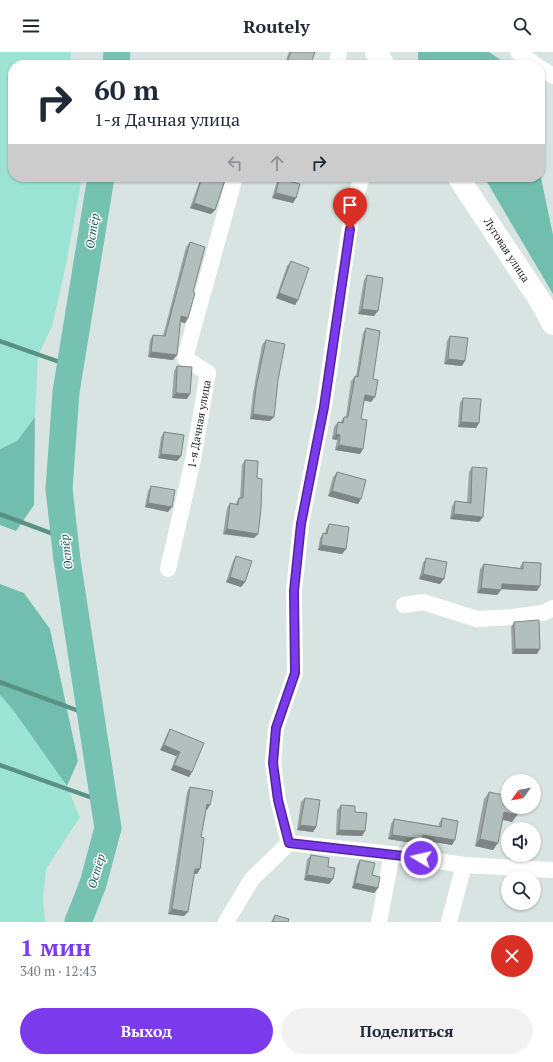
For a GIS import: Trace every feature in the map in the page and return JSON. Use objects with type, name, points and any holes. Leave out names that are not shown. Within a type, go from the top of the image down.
[{"type":"street","points":[[518,52],[529,60]]},
{"type":"street","name":"1-я Дачная улица","points":[[168,569],[193,460],[208,373],[185,358],[234,182]]},
{"type":"street","points":[[289,843],[278,800],[273,763],[276,728],[295,673],[294,591],[301,524],[324,407],[353,205],[360,182]]},
{"type":"street","name":"Луговая улица","points":[[461,182],[541,302],[553,324]]},
{"type":"street","points":[[404,605],[423,602],[477,619],[513,617],[543,613],[553,608]]},
{"type":"street","points":[[289,843],[392,854],[464,865],[553,870]]},
{"type":"street","points":[[226,922],[252,879],[289,843]]},
{"type":"street","points":[[379,922],[392,854]]},
{"type":"street","points":[[449,922],[464,865]]},
{"type":"green space","points":[[0,52],[71,52],[70,60],[8,60],[8,182],[81,182],[66,265],[52,326],[38,356],[35,417],[17,441],[0,449]]},
{"type":"green space","points":[[418,52],[489,52],[501,60],[418,60]]},
{"type":"green space","points":[[487,182],[542,182],[553,235],[553,294]]},
{"type":"green space","points":[[35,417],[34,505],[16,531],[0,525],[0,449],[17,441]]},
{"type":"green space","points":[[0,584],[24,593],[50,629],[78,761],[67,786],[14,711],[0,695]]},
{"type":"green space","points":[[0,695],[27,727],[52,762],[72,797],[80,817],[46,869],[43,899],[45,922],[0,922]]},
{"type":"building","points":[[291,52],[315,52],[312,60],[288,60]]},
{"type":"building","points":[[200,182],[224,182],[215,210],[194,203]]},
{"type":"building","points":[[278,182],[292,182],[300,184],[296,198],[276,193]]},
{"type":"building","points":[[190,242],[205,247],[188,318],[181,316],[177,355],[151,352],[153,335],[165,336]]},
{"type":"building","points":[[291,261],[309,268],[298,300],[279,293]]},
{"type":"building","points":[[367,275],[383,278],[378,311],[362,309]]},
{"type":"building","points":[[366,328],[380,331],[373,379],[378,380],[375,397],[365,395],[361,419],[367,420],[363,449],[339,445],[340,435],[336,434],[338,422],[343,423],[344,417],[348,417],[355,376],[358,377]]},
{"type":"building","points":[[450,336],[468,338],[465,361],[448,359]]},
{"type":"building","points":[[266,340],[285,344],[278,380],[274,417],[253,414],[256,388]]},
{"type":"building","points":[[177,366],[192,367],[190,394],[176,393]]},
{"type":"building","points":[[463,398],[481,399],[479,423],[461,422]]},
{"type":"building","points":[[164,432],[184,435],[181,456],[161,454]]},
{"type":"building","points":[[245,460],[258,461],[257,478],[262,479],[258,534],[227,529],[230,503],[238,505],[239,498],[243,498]]},
{"type":"building","points":[[472,467],[487,468],[483,517],[454,514],[455,501],[471,503]]},
{"type":"building","points":[[337,472],[366,480],[361,499],[332,491]]},
{"type":"building","points":[[151,486],[175,490],[172,507],[148,503]]},
{"type":"building","points":[[329,524],[349,527],[346,549],[321,545],[323,533],[327,534]]},
{"type":"building","points":[[236,556],[252,561],[245,582],[230,577]]},
{"type":"building","points":[[426,558],[447,562],[444,579],[423,574]]},
{"type":"building","points":[[523,562],[541,563],[540,586],[502,584],[501,590],[481,588],[484,564],[523,569]]},
{"type":"building","points":[[539,620],[540,649],[515,649],[514,622]]},
{"type":"building","points":[[170,729],[204,743],[192,772],[174,765],[180,752],[164,745]]},
{"type":"building","points":[[190,787],[213,791],[210,805],[207,804],[201,837],[204,838],[200,869],[195,869],[188,912],[172,909]]},
{"type":"building","points":[[489,792],[501,795],[501,814],[504,814],[498,843],[480,839]]},
{"type":"building","points":[[305,798],[320,800],[316,827],[300,825]]},
{"type":"building","points":[[341,805],[355,806],[355,812],[367,813],[365,831],[339,830]]},
{"type":"building","points":[[442,818],[458,821],[455,840],[423,835],[422,839],[392,835],[394,819],[441,827]]},
{"type":"building","points":[[311,855],[329,858],[328,867],[335,868],[333,879],[307,875]]},
{"type":"building","points":[[360,860],[375,863],[372,875],[380,877],[378,888],[355,883]]},
{"type":"building","points":[[275,915],[289,919],[288,922],[273,922]]},
{"type":"waterway","name":"Остёр","points":[[116,60],[117,52]]},
{"type":"waterway","name":"Остёр","points":[[78,922],[93,884],[108,828],[67,560],[59,489],[66,392],[100,182]]},
{"type":"waterway","points":[[0,341],[71,366]]},
{"type":"waterway","points":[[0,514],[64,538]]},
{"type":"waterway","points":[[0,682],[90,715]]},
{"type":"waterway","points":[[0,765],[104,802]]},
{"type":"route","points":[[350,229],[324,407],[301,524],[294,591],[295,673],[276,728],[273,763],[278,800],[289,843],[421,858]]}]
